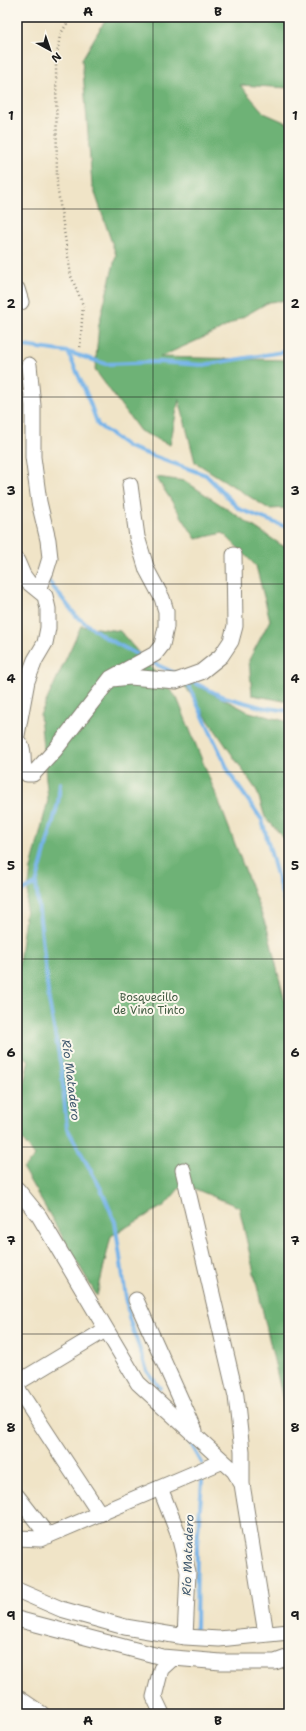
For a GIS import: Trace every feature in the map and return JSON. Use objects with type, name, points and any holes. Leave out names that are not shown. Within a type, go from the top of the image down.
[{"type":"street","points":[[29,365],[33,406],[33,457],[39,502],[48,540],[50,558],[38,589]]},
{"type":"street","points":[[17,741],[23,748],[24,770],[27,774],[33,774],[55,750],[110,680],[155,654],[162,644],[166,627],[166,611],[162,598],[147,570],[137,537],[130,485]]},
{"type":"street","points":[[110,680],[130,677],[176,681],[201,672],[221,656],[231,641],[234,626],[234,555]]},
{"type":"street","points":[[17,561],[23,575],[29,583],[45,596],[48,609],[48,628],[45,643],[35,660],[27,681],[17,736]]},
{"type":"street","points":[[184,1170],[236,1396],[242,1451],[242,1484],[266,1634]]},
{"type":"street","points":[[17,1189],[39,1216],[105,1330],[138,1383],[234,1471],[242,1484]]},
{"type":"street","points":[[136,1300],[198,1438]]},
{"type":"street","points":[[17,1383],[105,1330]]},
{"type":"street","points":[[17,1388],[100,1514]]},
{"type":"street","points":[[17,1538],[40,1539],[223,1461]]},
{"type":"street","points":[[160,1488],[179,1536],[188,1572],[185,1637]]},
{"type":"street","points":[[17,1496],[48,1536]]},
{"type":"street","points":[[17,1590],[61,1609],[125,1627],[185,1637],[219,1639],[289,1632]]},
{"type":"street","points":[[17,1619],[162,1657],[221,1662],[275,1662],[289,1658]]},
{"type":"street","points":[[162,1714],[154,1697],[161,1669],[173,1658]]},
{"type":"street","points":[[17,1697],[42,1714]]},
{"type":"path","points":[[71,17],[60,35],[56,61],[57,184],[71,276],[83,304],[80,350]]},
{"type":"green space","points":[[107,17],[289,17],[289,88],[240,85],[264,113],[289,124],[289,300],[269,302],[218,331],[160,357],[289,360],[289,508],[269,509],[195,462],[179,399],[170,445],[140,431],[95,370],[99,324],[116,255],[92,184],[82,59]]},
{"type":"green space","points":[[156,477],[185,481],[283,546],[289,545],[289,702],[252,695],[249,660],[270,620],[256,566],[223,533],[196,539]]},
{"type":"green space","name":"Bosquecillo de Vino Tinto","points":[[81,626],[120,631],[177,698],[221,807],[268,931],[289,1019],[289,1426],[239,1207],[183,1184],[165,1205],[111,1236],[97,1296],[23,1169],[35,1156],[17,1133],[17,1096],[21,1095],[29,1060],[17,1053],[17,979],[31,869],[48,800],[40,715]]},
{"type":"green space","points":[[178,676],[249,712],[289,722],[289,844],[265,817],[257,791]]},
{"type":"waterway","points":[[24,346],[68,352],[106,364],[159,362],[203,365],[289,351]]},
{"type":"waterway","points":[[68,352],[87,395],[98,425],[128,447],[206,475],[239,509],[289,528]]},
{"type":"waterway","points":[[46,578],[77,617],[106,638],[142,657]]},
{"type":"waterway","points":[[149,661],[179,675]]},
{"type":"waterway","points":[[186,680],[231,776],[262,820],[289,920]]},
{"type":"waterway","points":[[189,680],[221,696],[261,707],[289,711]]},
{"type":"waterway","name":"Río Matadero","points":[[60,783],[58,803],[36,884],[49,1001],[61,1066],[67,1128],[101,1189],[115,1222],[129,1318],[147,1371],[160,1388]]},
{"type":"waterway","points":[[17,894],[36,884]]},
{"type":"waterway","name":"Río Matadero","points":[[186,1435],[202,1463]]},
{"type":"waterway","name":"Río Matadero","points":[[196,1630],[197,1546],[202,1481]]}]
